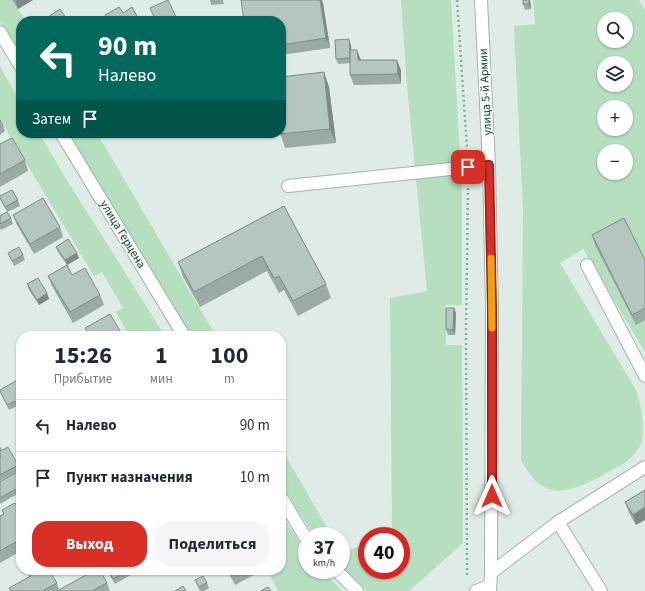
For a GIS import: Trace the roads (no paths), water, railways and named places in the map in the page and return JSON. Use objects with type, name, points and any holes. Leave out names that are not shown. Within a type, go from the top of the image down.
[{"type":"street","name":"улица 5-й Армии","points":[[481,0],[489,165],[492,309],[490,588]]},
{"type":"street","points":[[0,32],[16,59]]},
{"type":"street","name":"улица Герцена","points":[[64,138],[181,331]]},
{"type":"street","points":[[288,186],[489,165]]},
{"type":"street","points":[[588,265],[645,376]]},
{"type":"street","points":[[491,573],[558,522],[645,467]]},
{"type":"street","points":[[286,505],[299,527]]},
{"type":"street","points":[[558,522],[601,591]]},
{"type":"street","points":[[345,579],[357,591]]},
{"type":"street","points":[[476,591],[490,588]]}]
